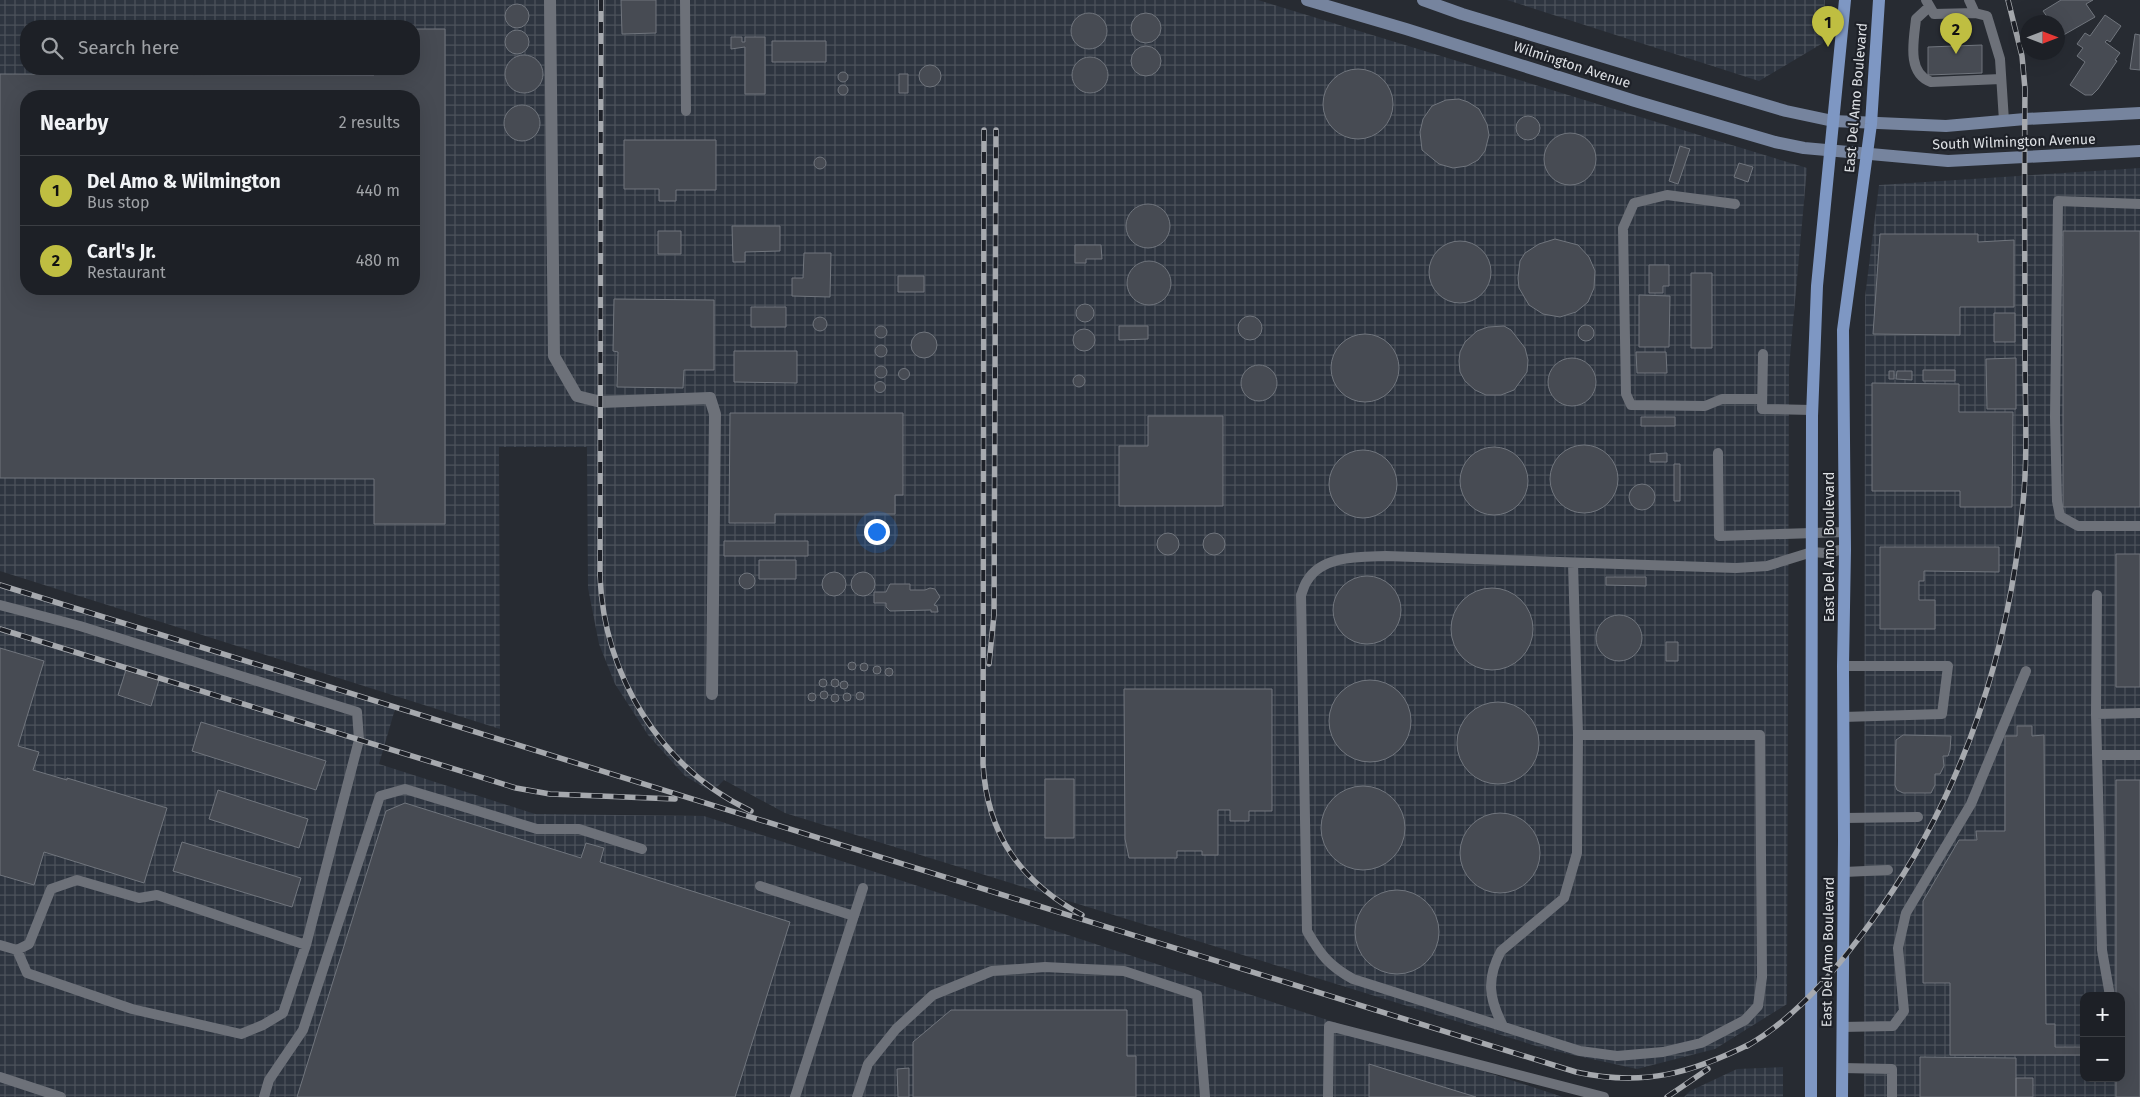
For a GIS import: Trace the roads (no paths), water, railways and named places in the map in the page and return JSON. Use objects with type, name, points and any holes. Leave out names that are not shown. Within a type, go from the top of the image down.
[{"type":"main road","name":"Wilmington Avenue","points":[[1307,0],[1775,142],[1830,152]]},
{"type":"main road","name":"Wilmington Avenue","points":[[1423,0],[1462,14],[1644,70],[1786,111],[1833,121]]},
{"type":"main road","name":"East Del Amo Boulevard","points":[[1811,1097],[1812,410],[1817,286],[1845,0]]},
{"type":"main road","name":"East Del Amo Boulevard","points":[[1842,1097],[1845,549],[1843,330],[1871,124],[1878,0]]},
{"type":"main road","name":"South Wilmington Avenue","points":[[1833,121],[1946,126],[2140,113]]},
{"type":"main road","name":"South Wilmington Avenue","points":[[1830,152],[1948,162],[2140,151]]},
{"type":"street","points":[[550,0],[554,356],[578,396],[601,402],[710,398],[716,414],[712,694]]},
{"type":"lane","points":[[685,0],[686,111]]},
{"type":"lane","points":[[1969,0],[1976,13]]},
{"type":"lane","points":[[2001,79],[1931,82],[1924,79],[1915,66],[1913,45],[1916,19],[1928,3],[1934,14],[1976,13],[1987,16],[2000,60],[2004,121]]},
{"type":"lane","points":[[1735,204],[1667,195],[1634,203],[1624,228],[1626,394],[1631,405],[1705,406],[1722,399],[1762,399]]},
{"type":"lane","points":[[2140,204],[2058,201],[2055,416],[2056,501],[2060,516],[2078,526],[2140,526]]},
{"type":"lane","points":[[1763,354],[1762,408],[1812,410]]},
{"type":"lane","points":[[1718,453],[1719,536],[1845,532]]},
{"type":"lane","points":[[1578,735],[1760,735],[1762,977],[1758,1006],[1745,1020],[1700,1043],[1664,1052],[1617,1056],[1580,1051],[1353,979],[1338,971],[1320,953],[1307,931],[1301,595],[1307,580],[1318,568],[1354,557],[1386,556],[1736,568],[1767,566],[1812,552],[1825,553],[1845,549]]},
{"type":"lane","points":[[1504,1026],[1495,1011],[1490,995],[1495,963],[1501,951],[1564,898],[1574,866],[1578,834],[1578,735],[1573,562]]},
{"type":"lane","points":[[2096,595],[2096,714],[2102,950],[2109,992]]},
{"type":"lane","points":[[0,605],[80,626],[357,712],[360,740],[306,945],[283,1013],[263,1025],[241,1034],[132,1009],[27,973],[16,950]]},
{"type":"lane","points":[[1843,666],[1948,666],[1942,714],[1843,717]]},
{"type":"lane","points":[[1842,1027],[1893,1026],[1904,1011],[1898,948],[1906,913],[1971,804],[2026,671]]},
{"type":"lane","points":[[2096,714],[2140,713]]},
{"type":"lane","points":[[2097,755],[2140,755]]},
{"type":"lane","points":[[264,1097],[269,1080],[303,1030],[380,796],[406,788],[537,829],[579,829],[642,849]]},
{"type":"lane","points":[[1844,818],[1918,817]]},
{"type":"lane","points":[[1844,872],[1888,870]]},
{"type":"lane","points":[[0,945],[16,950],[29,944],[51,889],[78,880],[139,898],[157,895],[306,945]]},
{"type":"lane","points":[[760,886],[854,916]]},
{"type":"lane","points":[[795,1097],[863,888]]},
{"type":"lane","points":[[857,1097],[868,1064],[896,1029],[933,995],[992,971],[1045,968],[1124,971],[1197,995],[1205,1097]]},
{"type":"lane","points":[[1328,1097],[1329,1026],[1604,1097]]},
{"type":"lane","points":[[1842,1068],[1892,1069],[1892,1097]]},
{"type":"lane","points":[[0,1077],[61,1097]]},
{"type":"railway","points":[[601,0],[600,576],[604,613],[612,648],[626,683],[643,714],[664,744],[690,770],[719,793],[751,811]]},
{"type":"railway","points":[[1747,1046],[1786,1018],[1821,984],[1853,947],[1911,862],[1937,814],[1959,765],[1979,715],[1995,663],[2017,557],[2025,485],[2026,448],[2025,89],[2022,56],[2008,0]]},
{"type":"railway","points":[[984,130],[983,764],[986,790],[1000,834],[1011,854],[1041,887],[1060,902],[1082,915]]},
{"type":"railway","points":[[989,664],[994,615],[996,130]]},
{"type":"railway","points":[[0,585],[1576,1072],[1624,1078],[1667,1074],[1709,1062],[1752,1043]]},
{"type":"railway","points":[[0,629],[516,788],[550,794],[675,799]]},
{"type":"railway","points":[[1667,1097],[1708,1069]]},
{"type":"place","name":"Del Amo & Wilmington","points":[[1828,47]]},
{"type":"place","name":"Carl's Jr.","points":[[1956,54]]}]
